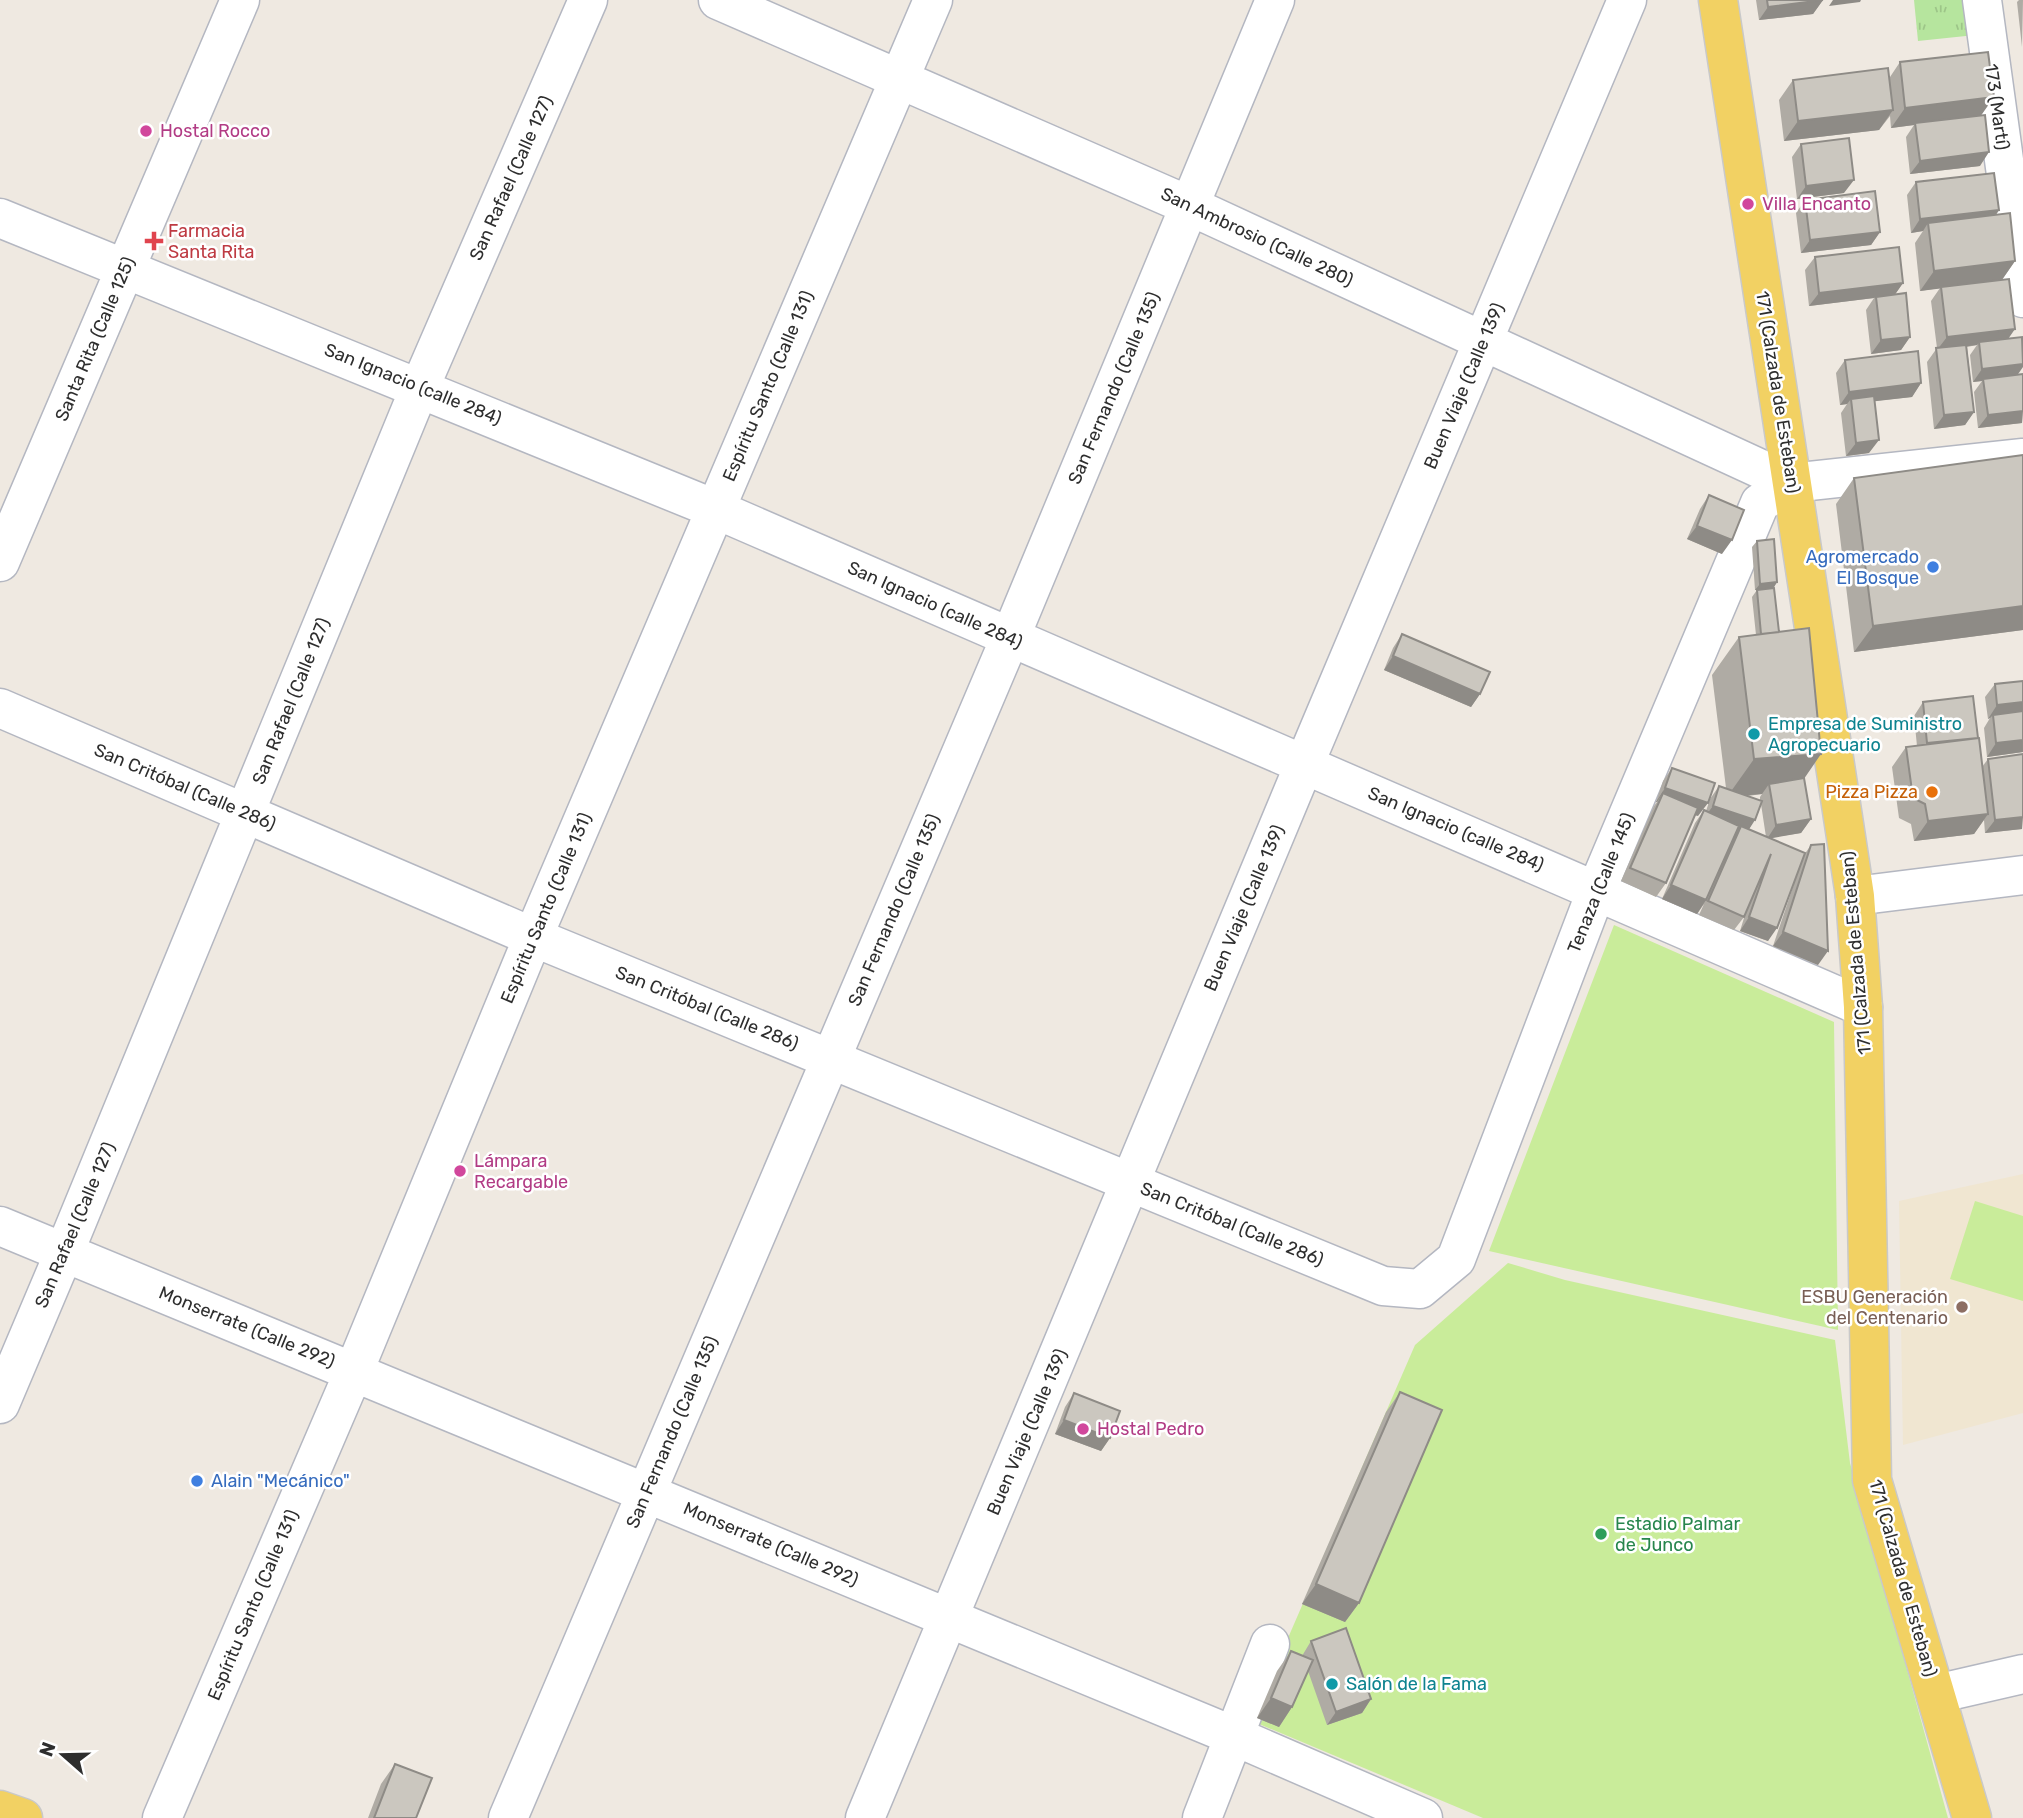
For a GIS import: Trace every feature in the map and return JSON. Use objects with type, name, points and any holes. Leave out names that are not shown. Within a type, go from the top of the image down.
[{"type":"main road","name":"171 (Calzada de Esteban)","points":[[1718,0],[1855,896],[1863,1007],[1872,1480],[1972,1818]]},
{"type":"main road","points":[[0,1810],[23,1818]]},
{"type":"street","name":"Santa Rita (Calle 125)","points":[[0,562],[240,0]]},
{"type":"street","name":"San Rafael (Calle 127)","points":[[0,1404],[420,387],[588,0]]},
{"type":"street","name":"San Ambrosio (Calle 280)","points":[[718,0],[1190,206],[1791,483]]},
{"type":"street","name":"Espíritu Santo (Calle 131)","points":[[162,1818],[354,1371],[533,937],[933,0]]},
{"type":"street","name":"San Fernando (Calle 135)","points":[[508,1818],[1010,638],[1275,0]]},
{"type":"street","name":"Buen Viaje (Calle 139)","points":[[865,1818],[1304,765],[1627,0]]},
{"type":"street","name":"173 (Martí)","points":[[1982,0],[2023,298]]},
{"type":"street","name":"San Ignacio (calle 284)","points":[[0,218],[715,509],[1597,889],[1863,1007]]},
{"type":"street","points":[[1791,483],[2023,458]]},
{"type":"street","name":"Tenaza (Calle 145)","points":[[1420,1289],[1456,1259],[1597,889],[1759,503],[1791,483]]},
{"type":"street","name":"San Critóbal (Calle 286)","points":[[0,708],[533,937],[1383,1286],[1420,1289]]},
{"type":"street","points":[[1855,896],[2023,875]]},
{"type":"street","name":"Monserrate (Calle 292)","points":[[0,1226],[1234,1736],[1423,1818]]},
{"type":"street","points":[[1202,1818],[1270,1644]]},
{"type":"street","points":[[1936,1694],[2023,1674]]},
{"type":"shaded area","name":"ESBU Generación del Centenario","points":[[2023,1174],[2023,1413],[1903,1445],[1899,1201]]},
{"type":"green space","points":[[1914,0],[1981,0],[1985,34],[1918,41]]},
{"type":"green space","points":[[1614,925],[1834,1022],[1838,1330],[1489,1251]]},
{"type":"green space","points":[[1975,1201],[2023,1216],[2023,1301],[1950,1279]]},
{"type":"green space","name":"Estadio Palmar de Junco","points":[[1508,1263],[1565,1280],[1835,1340],[1850,1463],[1948,1818],[1483,1818],[1252,1721],[1415,1345]]},
{"type":"building","points":[[1767,0],[1823,0],[1768,7]]},
{"type":"building","points":[[1988,52],[1994,97],[1905,108],[1900,62]]},
{"type":"building","points":[[1888,68],[1893,110],[1798,121],[1793,80]]},
{"type":"building","points":[[1985,115],[1989,152],[1920,161],[1915,123]]},
{"type":"building","points":[[1849,138],[1854,180],[1806,186],[1801,144]]},
{"type":"building","points":[[1994,173],[1999,210],[1920,219],[1916,182]]},
{"type":"building","points":[[1875,191],[1880,232],[1810,240],[1805,200]]},
{"type":"building","points":[[2010,213],[2015,261],[1934,271],[1928,223]]},
{"type":"building","points":[[1899,247],[1903,283],[1819,293],[1815,257]]},
{"type":"building","points":[[2009,279],[2015,329],[1947,337],[1941,287]]},
{"type":"building","points":[[1906,293],[1910,337],[1881,340],[1876,297]]},
{"type":"building","points":[[2022,337],[2023,364],[1982,369],[1979,342]]},
{"type":"building","points":[[1966,345],[1974,412],[1944,415],[1936,348]]},
{"type":"building","points":[[1918,351],[1921,383],[1849,392],[1845,360]]},
{"type":"building","points":[[2023,374],[2023,411],[1988,415],[1983,379]]},
{"type":"building","points":[[1874,396],[1879,440],[1856,443],[1851,399]]},
{"type":"building","name":"Agromercado El Bosque","points":[[2023,455],[2023,606],[1873,626],[1854,478]]},
{"type":"building","points":[[1709,495],[1744,510],[1732,540],[1697,526]]},
{"type":"building","points":[[1774,539],[1777,582],[1760,584],[1757,541]]},
{"type":"building","points":[[1774,588],[1779,632],[1761,634],[1757,590]]},
{"type":"building","points":[[1809,628],[1821,754],[1754,759],[1739,637]]},
{"type":"building","points":[[1402,634],[1490,672],[1480,694],[1393,656]]},
{"type":"building","points":[[2023,681],[2023,702],[1997,705],[1995,684]]},
{"type":"building","points":[[1973,696],[1978,738],[1927,743],[1923,702]]},
{"type":"building","points":[[2023,711],[2023,740],[1996,743],[1993,715]]},
{"type":"building","points":[[1979,738],[1988,814],[1928,821],[1925,804],[1913,798],[1906,747]]},
{"type":"building","points":[[2023,754],[2023,817],[1995,820],[1988,759]]},
{"type":"building","points":[[1672,768],[1715,783],[1708,803],[1665,788]]},
{"type":"building","points":[[1804,778],[1811,819],[1776,825],[1769,784]]},
{"type":"building","points":[[1719,786],[1762,801],[1755,820],[1713,806]]},
{"type":"building","points":[[1663,793],[1698,808],[1666,883],[1630,868]]},
{"type":"building","points":[[1704,810],[1739,826],[1706,900],[1671,885]]},
{"type":"building","points":[[1741,826],[1805,853],[1777,928],[1749,917],[1771,854],[1744,917],[1708,901]]},
{"type":"building","points":[[1824,844],[1828,951],[1783,932],[1811,845]]},
{"type":"building","points":[[1400,1392],[1442,1410],[1359,1603],[1316,1584]]},
{"type":"building","points":[[1074,1393],[1120,1411],[1110,1438],[1064,1420]]},
{"type":"building","points":[[1346,1628],[1371,1699],[1336,1712],[1311,1641]]},
{"type":"building","points":[[1291,1651],[1313,1660],[1292,1707],[1271,1698]]},
{"type":"building","points":[[395,1764],[432,1778],[416,1818],[374,1818]]},
{"type":"place","name":"Hostal Rocco","points":[[146,131]]},
{"type":"place","name":"Villa Encanto","points":[[1748,204]]},
{"type":"place","name":"Farmacia Santa Rita","points":[[154,241]]},
{"type":"place","name":"Agromercado El Bosque","points":[[1933,567]]},
{"type":"place","name":"Empresa de Suministro Agropecuario","points":[[1754,734]]},
{"type":"place","name":"Pizza Pizza","points":[[1932,792]]},
{"type":"place","name":"Lámpara Recargable","points":[[460,1171]]},
{"type":"place","name":"ESBU Generación del Centenario","points":[[1962,1307]]},
{"type":"place","name":"Hostal Pedro","points":[[1083,1429]]},
{"type":"place","name":"Alain \"Mecánico\"","points":[[197,1481]]},
{"type":"place","name":"Estadio Palmar de Junco","points":[[1601,1534]]},
{"type":"place","name":"Salón de la Fama","points":[[1332,1684]]}]
